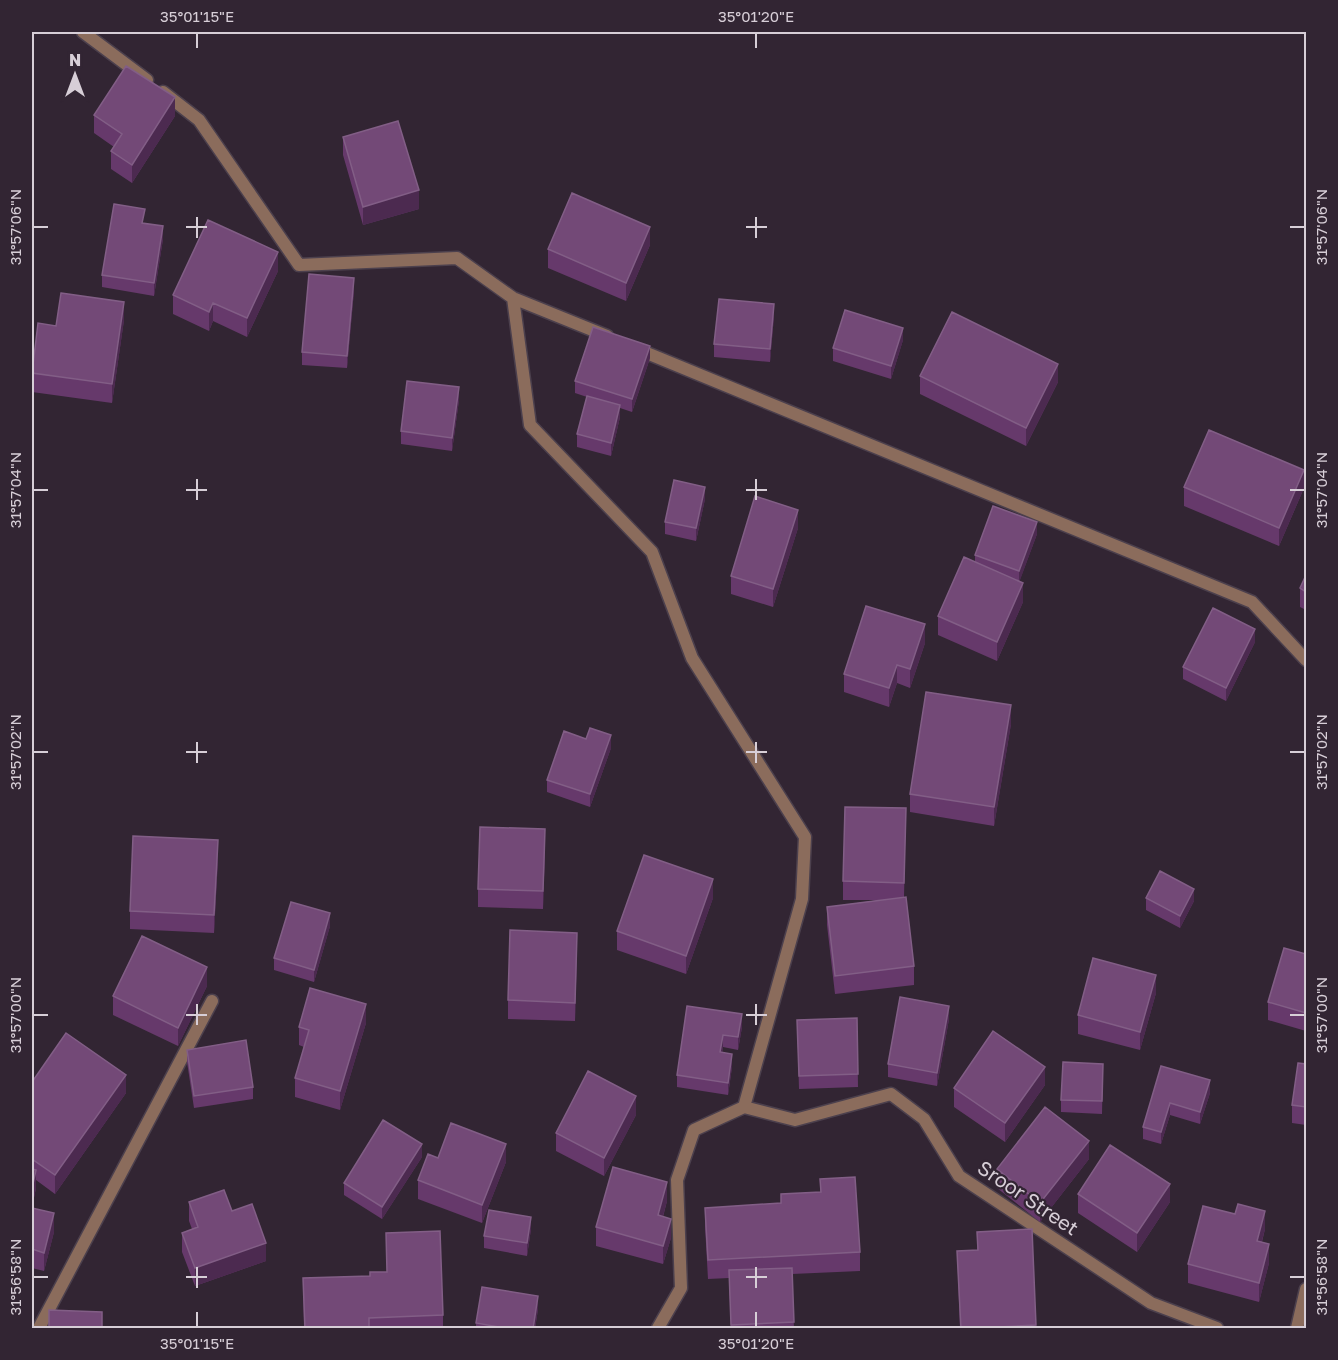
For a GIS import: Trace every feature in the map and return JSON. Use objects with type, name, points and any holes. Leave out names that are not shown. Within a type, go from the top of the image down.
[{"type":"street","points":[[83,32],[200,120],[299,265],[457,258],[513,298],[1252,602],[1306,660]]},
{"type":"street","points":[[513,298],[530,425],[652,552],[692,658],[805,837],[802,899],[744,1107],[694,1130],[677,1180],[681,1288],[658,1329]]},
{"type":"street","points":[[39,1329],[212,1001]]},
{"type":"street","name":"Sroor Street","points":[[744,1107],[795,1120],[891,1094],[924,1119],[959,1176],[1151,1303],[1217,1329]]},
{"type":"street","points":[[1297,1329],[1306,1289]]},
{"type":"building","points":[[126,66],[175,97],[132,165],[111,151],[122,134],[94,115]]},
{"type":"building","points":[[398,121],[419,190],[363,207],[343,137]]},
{"type":"building","points":[[572,193],[650,227],[626,283],[548,249]]},
{"type":"building","points":[[114,204],[145,209],[142,223],[163,226],[154,283],[102,275]]},
{"type":"building","points":[[208,220],[278,252],[247,318],[213,303],[209,312],[173,295]]},
{"type":"building","points":[[309,274],[354,278],[347,356],[302,352]]},
{"type":"building","points":[[61,293],[124,302],[112,384],[32,373],[38,323],[56,326]]},
{"type":"building","points":[[719,299],[774,304],[770,349],[714,344]]},
{"type":"building","points":[[845,310],[903,328],[891,366],[833,348]]},
{"type":"building","points":[[952,312],[1058,364],[1026,428],[920,376]]},
{"type":"building","points":[[593,327],[650,346],[632,399],[575,381]]},
{"type":"building","points":[[407,381],[459,387],[452,438],[401,431]]},
{"type":"building","points":[[587,396],[620,405],[611,443],[577,434]]},
{"type":"building","points":[[1209,430],[1304,470],[1279,528],[1184,487]]},
{"type":"building","points":[[674,480],[705,487],[696,528],[665,522]]},
{"type":"building","points":[[755,496],[798,510],[773,589],[731,576]]},
{"type":"building","points":[[993,506],[1037,522],[1019,571],[975,555]]},
{"type":"building","points":[[964,557],[1023,583],[997,642],[938,616]]},
{"type":"building","points":[[1306,575],[1306,592],[1300,588]]},
{"type":"building","points":[[866,606],[925,624],[910,669],[897,665],[889,688],[844,674]]},
{"type":"building","points":[[1213,608],[1255,629],[1226,688],[1183,667]]},
{"type":"building","points":[[926,692],[1011,705],[994,807],[910,794]]},
{"type":"building","points":[[590,728],[611,735],[590,794],[547,780],[564,731],[586,739]]},
{"type":"building","points":[[845,807],[906,808],[904,883],[843,881]]},
{"type":"building","points":[[480,827],[545,829],[543,891],[478,889]]},
{"type":"building","points":[[133,836],[218,840],[214,915],[130,911]]},
{"type":"building","points":[[644,855],[713,879],[686,956],[617,931]]},
{"type":"building","points":[[1160,871],[1194,889],[1180,916],[1146,898]]},
{"type":"building","points":[[906,897],[914,966],[835,976],[827,907]]},
{"type":"building","points":[[291,902],[330,913],[314,970],[274,958]]},
{"type":"building","points":[[510,930],[577,933],[575,1003],[508,1000]]},
{"type":"building","points":[[142,936],[207,967],[178,1028],[113,996]]},
{"type":"building","points":[[1284,948],[1306,954],[1306,1013],[1268,1002]]},
{"type":"building","points":[[1093,958],[1156,975],[1140,1032],[1078,1015]]},
{"type":"building","points":[[310,988],[366,1004],[340,1091],[295,1078],[309,1030],[299,1027]]},
{"type":"building","points":[[900,997],[949,1006],[937,1073],[888,1064]]},
{"type":"building","points":[[687,1006],[742,1014],[738,1037],[723,1035],[720,1052],[732,1054],[728,1083],[677,1075]]},
{"type":"building","points":[[857,1018],[858,1074],[799,1076],[797,1020]]},
{"type":"building","points":[[993,1031],[1045,1067],[1005,1123],[954,1088]]},
{"type":"building","points":[[66,1033],[126,1075],[55,1175],[32,1159],[32,1082]]},
{"type":"building","points":[[246,1040],[253,1087],[194,1096],[187,1050]]},
{"type":"building","points":[[1063,1062],[1103,1064],[1102,1101],[1061,1100]]},
{"type":"building","points":[[1298,1063],[1306,1064],[1306,1107],[1292,1105]]},
{"type":"building","points":[[1161,1066],[1210,1080],[1200,1112],[1170,1103],[1161,1132],[1143,1127]]},
{"type":"building","points":[[588,1071],[636,1096],[604,1158],[556,1133]]},
{"type":"building","points":[[1045,1107],[1089,1141],[1040,1203],[997,1169]]},
{"type":"building","points":[[383,1120],[422,1144],[382,1207],[344,1183]]},
{"type":"building","points":[[451,1123],[506,1144],[482,1205],[418,1180],[428,1154],[438,1158]]},
{"type":"building","points":[[1110,1145],[1170,1184],[1137,1233],[1078,1194]]},
{"type":"building","points":[[613,1167],[667,1182],[658,1215],[671,1219],[663,1246],[596,1227]]},
{"type":"building","points":[[32,1169],[36,1170],[32,1188]]},
{"type":"building","points":[[855,1177],[860,1252],[708,1260],[705,1208],[781,1203],[781,1194],[821,1192],[820,1179]]},
{"type":"building","points":[[224,1190],[232,1211],[252,1204],[266,1243],[195,1268],[182,1233],[198,1227],[189,1202]]},
{"type":"building","points":[[1238,1204],[1265,1211],[1257,1241],[1269,1244],[1259,1283],[1188,1264],[1203,1206],[1235,1214]]},
{"type":"building","points":[[32,1208],[54,1213],[44,1253],[32,1249]]},
{"type":"building","points":[[489,1210],[531,1217],[527,1243],[484,1236]]},
{"type":"building","points":[[1032,1229],[1036,1325],[961,1329],[957,1251],[978,1250],[977,1232]]},
{"type":"building","points":[[440,1231],[443,1315],[369,1318],[369,1329],[305,1329],[303,1278],[370,1276],[370,1272],[387,1272],[386,1233]]},
{"type":"building","points":[[792,1268],[794,1322],[731,1325],[729,1270]]},
{"type":"building","points":[[482,1287],[538,1296],[533,1329],[510,1329],[476,1323]]},
{"type":"building","points":[[49,1310],[102,1312],[102,1329],[49,1329]]}]
